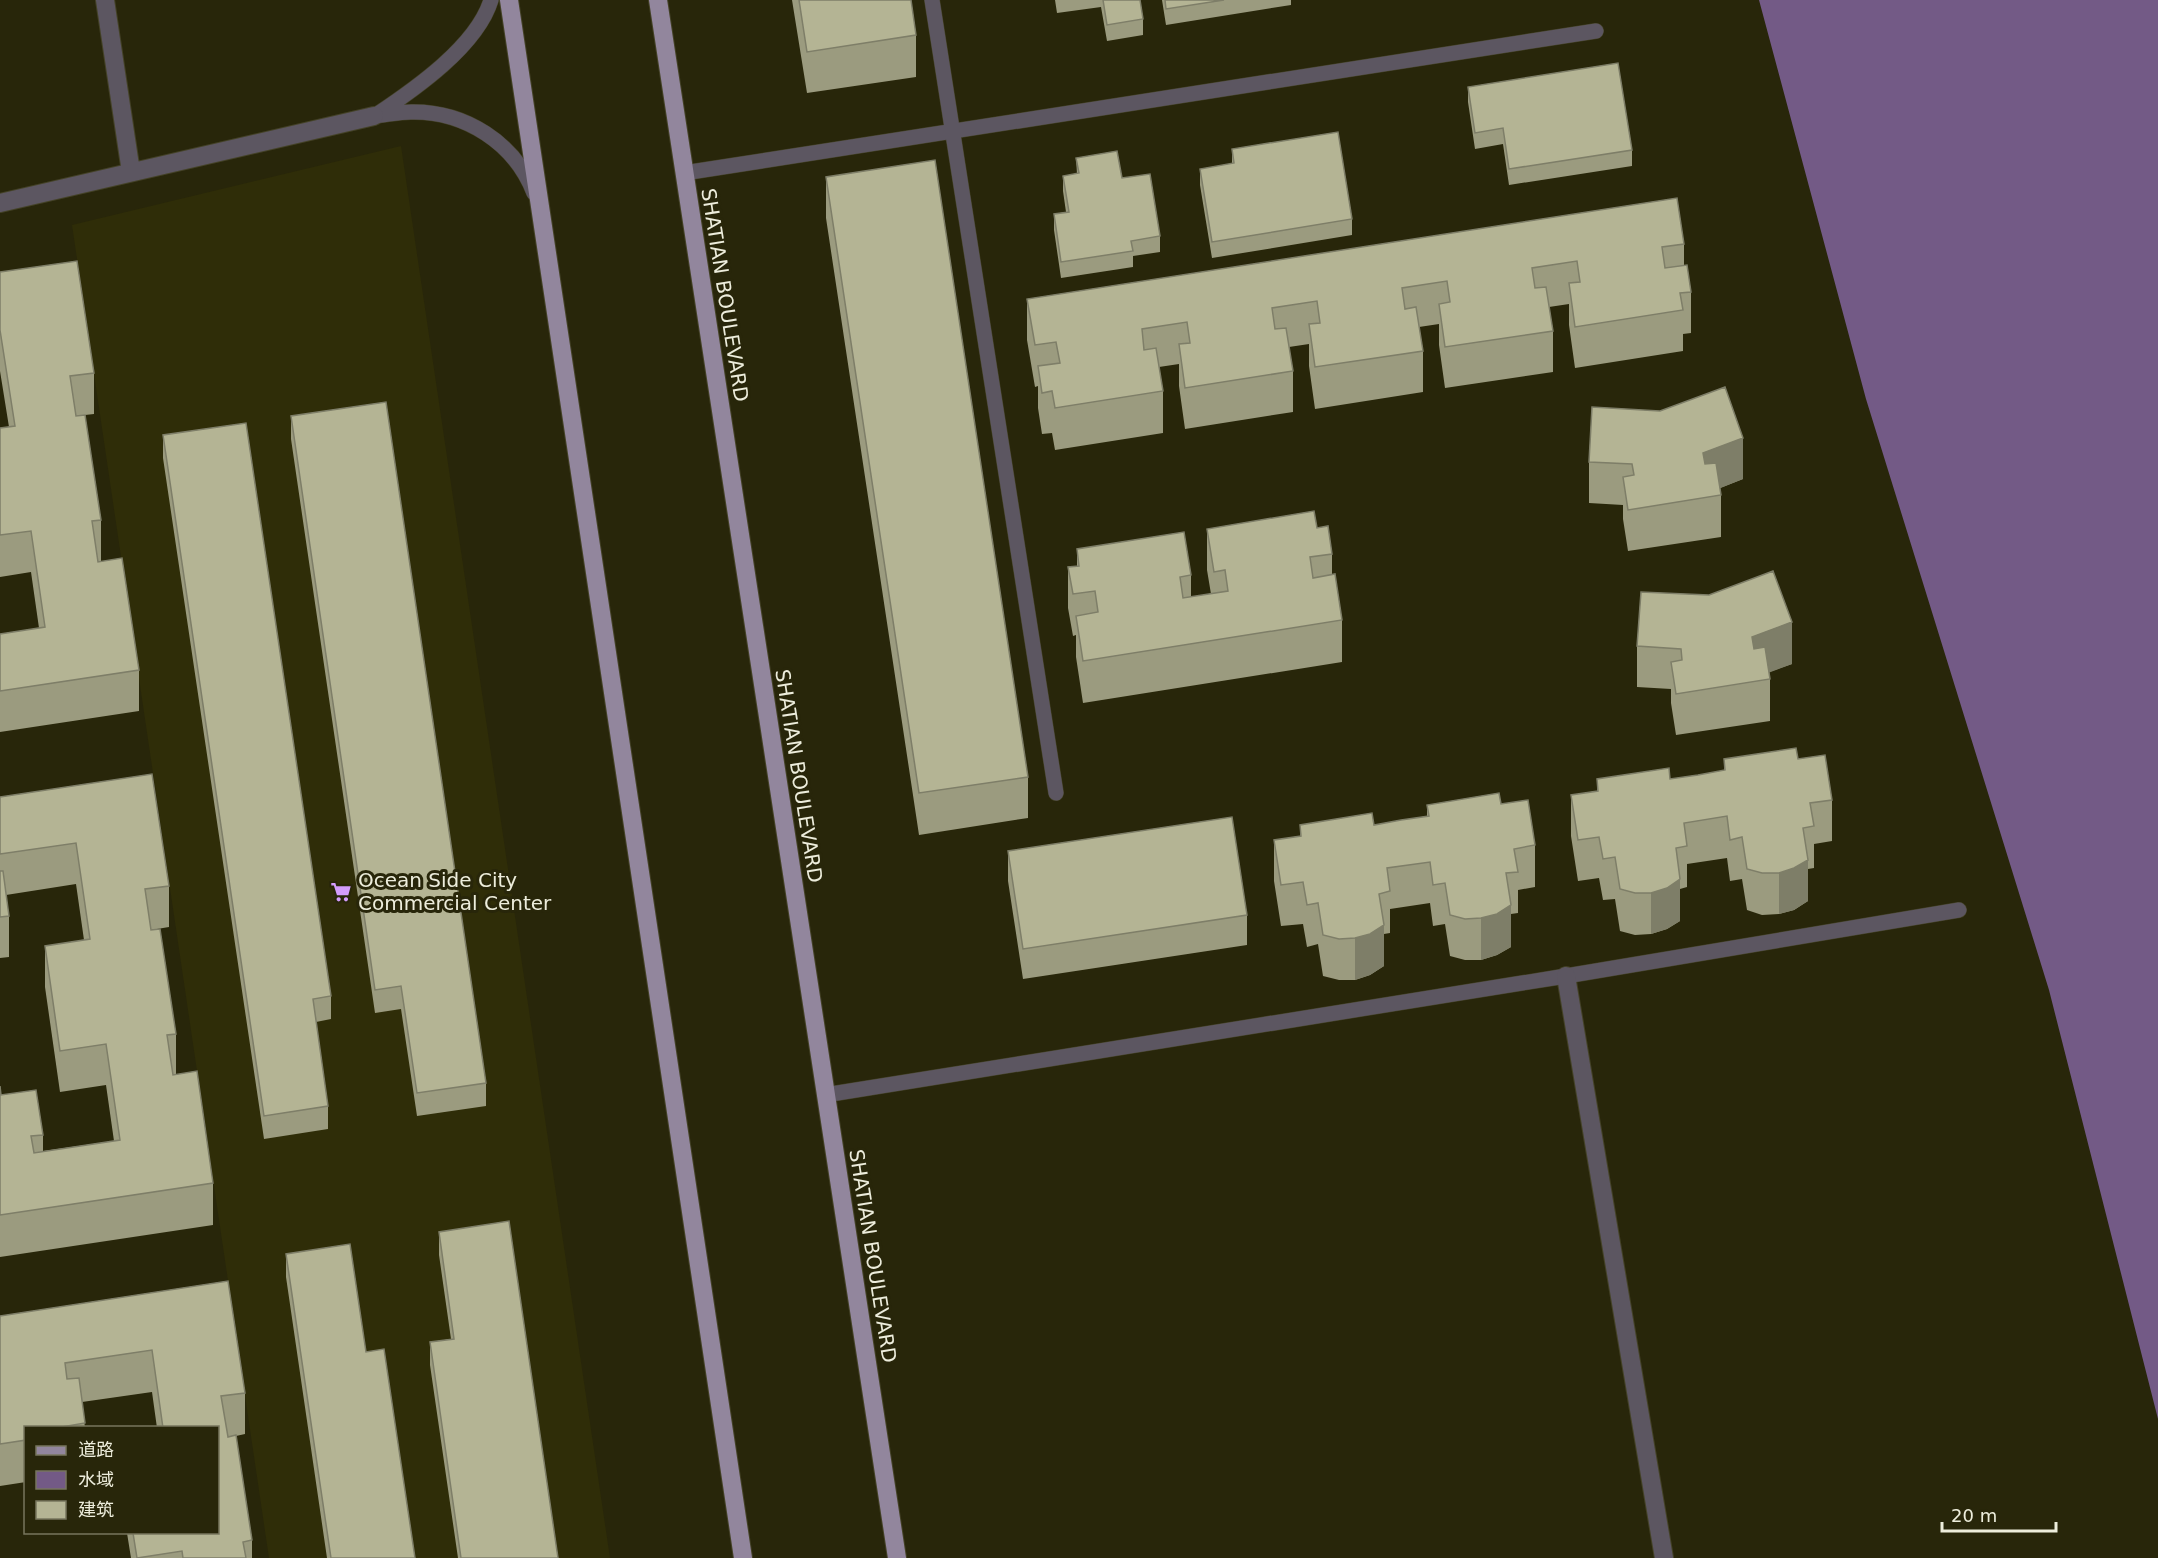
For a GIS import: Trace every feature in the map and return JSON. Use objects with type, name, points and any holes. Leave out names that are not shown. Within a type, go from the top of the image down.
[{"type":"main road","points":[[509,0],[743,1558]]},
{"type":"main road","name":"SHATIAN BOULEVARD","points":[[658,0],[897,1558]]},
{"type":"street","points":[[105,0],[131,172]]},
{"type":"street","points":[[0,203],[374,116]]},
{"type":"street","points":[[1566,976],[1664,1558]]},
{"type":"lane","points":[[374,116],[409,94],[439,68],[468,38],[487,11],[491,0]]},
{"type":"lane","points":[[932,0],[1056,793]]},
{"type":"lane","points":[[684,173],[1596,31]]},
{"type":"lane","points":[[374,116],[421,113],[442,116],[482,130],[510,152],[529,181],[541,211]]},
{"type":"lane","points":[[825,1095],[1566,976],[1959,910]]},
{"type":"shaded area","name":"Ocean Side City Commercial Center","points":[[401,146],[610,1558],[269,1558],[72,225]]},
{"type":"water","points":[[1759,0],[2158,0],[2158,1419],[2049,990],[1866,399]]},
{"type":"building","points":[[799,0],[911,0],[916,35],[807,52]]},
{"type":"building","points":[[1103,0],[1140,0],[1143,19],[1107,25]]},
{"type":"building","points":[[1165,0],[1224,0],[1166,9]]},
{"type":"building","points":[[1618,63],[1632,150],[1509,169],[1503,128],[1475,133],[1468,87]]},
{"type":"building","points":[[1338,132],[1352,219],[1212,242],[1200,169],[1234,163],[1232,149]]},
{"type":"building","points":[[1117,151],[1122,178],[1150,174],[1160,236],[1131,241],[1133,251],[1061,262],[1054,214],[1069,212],[1063,176],[1079,173],[1076,158]]},
{"type":"building","points":[[935,160],[1028,777],[919,793],[826,177]]},
{"type":"building","points":[[1677,198],[1684,244],[1662,247],[1665,268],[1687,265],[1691,292],[1680,293],[1683,310],[1575,327],[1569,283],[1580,282],[1577,261],[1532,268],[1535,288],[1546,287],[1553,331],[1445,347],[1439,304],[1450,302],[1447,281],[1402,288],[1405,309],[1416,307],[1423,351],[1315,367],[1309,324],[1320,323],[1317,301],[1272,308],[1275,329],[1286,328],[1293,371],[1185,388],[1179,344],[1190,343],[1187,322],[1142,329],[1144,350],[1156,348],[1163,391],[1055,408],[1052,391],[1042,393],[1038,366],[1060,363],[1056,342],[1035,345],[1027,299]]},
{"type":"building","points":[[77,261],[94,373],[70,376],[76,416],[85,415],[101,520],[92,521],[98,562],[122,558],[139,670],[0,691],[0,634],[45,627],[31,531],[0,535],[0,428],[15,426],[0,330],[0,272]]},
{"type":"building","points":[[1725,387],[1743,438],[1703,453],[1705,464],[1716,463],[1721,495],[1628,510],[1623,477],[1634,475],[1632,464],[1589,462],[1592,407],[1660,411]]},
{"type":"building","points":[[386,402],[486,1083],[417,1093],[401,986],[375,990],[291,416]]},
{"type":"building","points":[[246,423],[331,996],[313,999],[328,1106],[264,1116],[163,435]]},
{"type":"building","points":[[1314,511],[1317,528],[1328,526],[1332,554],[1310,557],[1313,578],[1335,574],[1342,620],[1083,661],[1076,616],[1098,612],[1095,591],[1073,594],[1068,567],[1079,566],[1077,549],[1184,532],[1191,575],[1180,577],[1183,598],[1228,591],[1225,570],[1214,572],[1207,529]]},
{"type":"building","points":[[1773,571],[1792,622],[1752,637],[1754,649],[1765,647],[1770,679],[1676,694],[1671,662],[1682,660],[1681,649],[1637,646],[1641,592],[1709,595]]},
{"type":"building","points":[[1796,748],[1798,759],[1825,755],[1832,800],[1810,803],[1814,826],[1803,828],[1808,860],[1794,868],[1779,873],[1762,873],[1747,869],[1742,837],[1730,840],[1727,816],[1684,823],[1687,846],[1676,848],[1680,879],[1667,888],[1651,893],[1635,893],[1620,889],[1615,857],[1603,859],[1599,837],[1578,840],[1571,795],[1598,791],[1597,779],[1669,768],[1670,779],[1698,775],[1725,770],[1724,759]]},
{"type":"building","points":[[152,774],[169,886],[145,889],[151,930],[160,929],[176,1034],[167,1035],[173,1075],[197,1071],[213,1183],[0,1215],[0,1086],[1,1095],[36,1090],[43,1135],[31,1136],[34,1153],[120,1140],[106,1044],[60,1051],[45,946],[90,939],[76,843],[0,854],[0,797]]},
{"type":"building","points":[[1499,793],[1501,804],[1528,800],[1535,845],[1514,849],[1518,872],[1506,873],[1511,905],[1497,914],[1465,919],[1450,915],[1445,883],[1433,885],[1430,862],[1387,868],[1390,891],[1379,894],[1384,925],[1370,934],[1339,939],[1323,935],[1318,903],[1307,905],[1303,882],[1281,885],[1274,840],[1301,836],[1300,825],[1372,813],[1374,825],[1429,816],[1427,805]]},
{"type":"building","points":[[1232,817],[1247,915],[1023,949],[1008,851]]},
{"type":"building","points":[[0,871],[3,871],[9,916],[0,917]]},
{"type":"building","points":[[509,1221],[558,1558],[461,1558],[430,1342],[454,1339],[439,1232]]},
{"type":"building","points":[[350,1244],[366,1352],[384,1349],[415,1558],[331,1558],[286,1254]]},
{"type":"building","points":[[228,1281],[245,1393],[221,1396],[228,1437],[236,1435],[252,1540],[243,1542],[246,1558],[183,1558],[182,1551],[137,1558],[133,1534],[219,1534],[219,1426],[163,1426],[152,1350],[65,1363],[67,1379],[79,1378],[85,1423],[68,1426],[24,1426],[24,1440],[0,1444],[0,1316]]},
{"type":"place","name":"Ocean Side City Commercial Center","points":[[341,892]]}]
